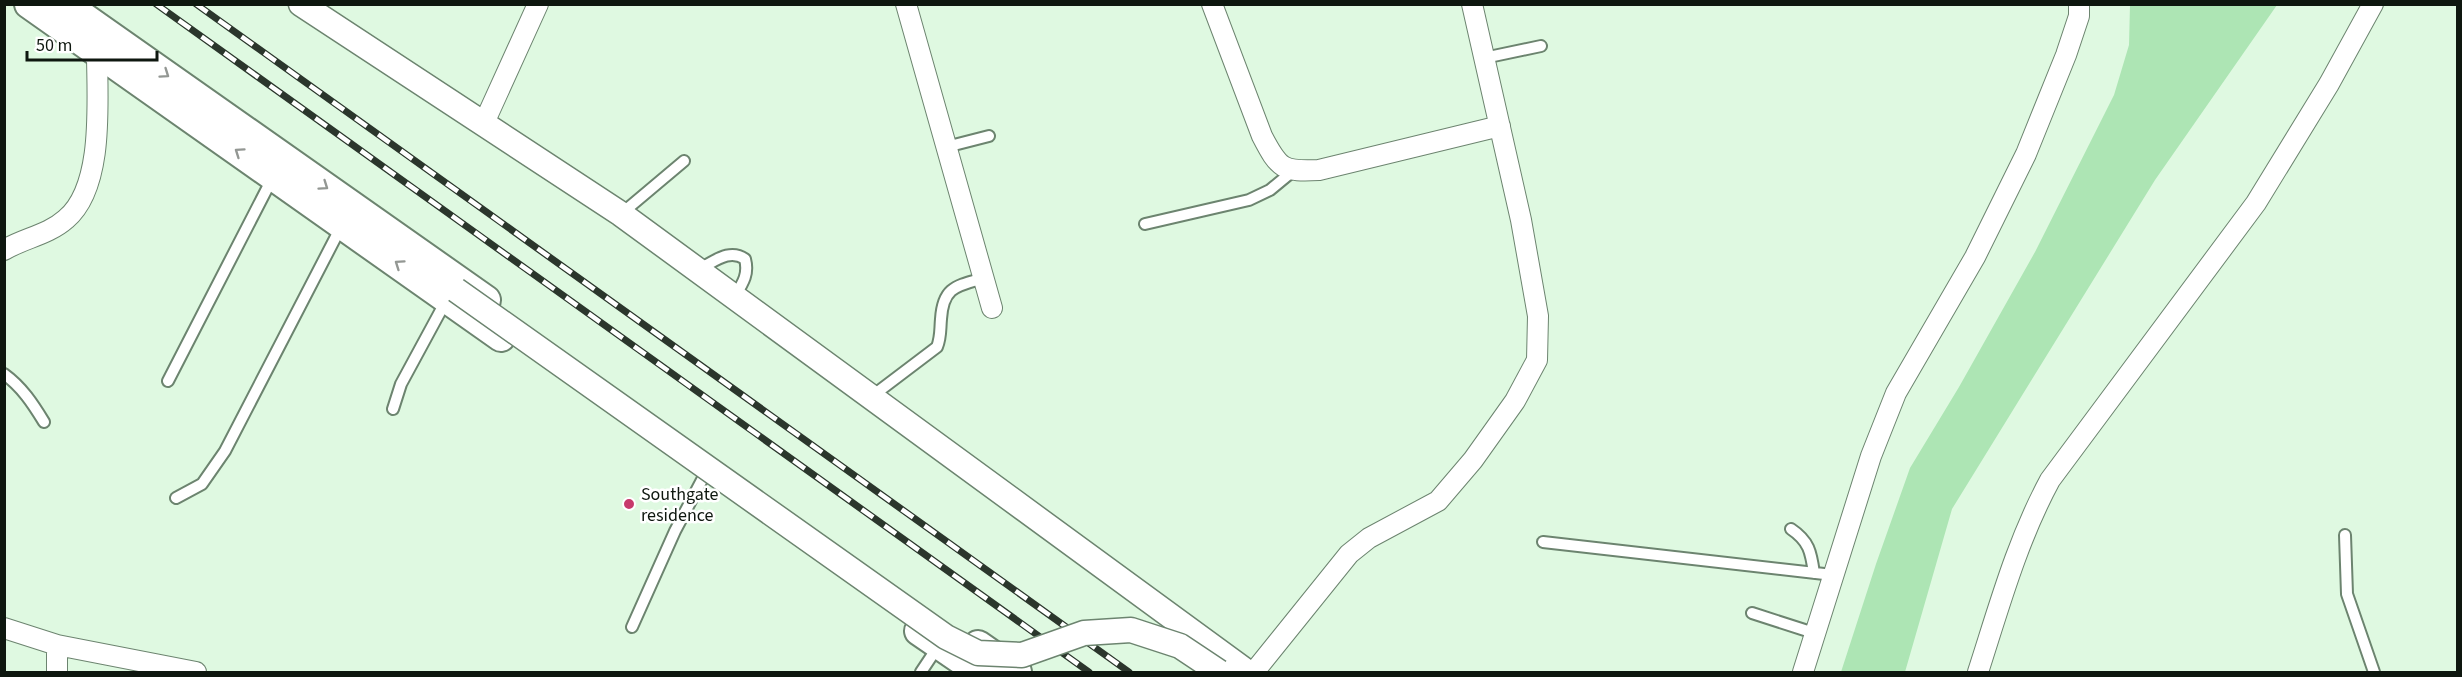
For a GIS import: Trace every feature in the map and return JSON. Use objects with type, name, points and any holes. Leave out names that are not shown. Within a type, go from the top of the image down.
[{"type":"main road","points":[[29,4],[342,225],[442,285],[1017,672]]},
{"type":"main road","points":[[65,4],[703,478],[979,672]]},
{"type":"street","points":[[301,4],[621,214],[1247,672]]},
{"type":"street","points":[[484,123],[538,4]]},
{"type":"street","points":[[906,4],[992,308]]},
{"type":"street","points":[[1254,672],[1349,554],[1369,538],[1438,501],[1473,460],[1515,401],[1537,360],[1538,316],[1521,220],[1472,4]]},
{"type":"street","points":[[1803,672],[1814,633],[1824,574],[1896,393],[1975,257],[2026,154],[2066,55],[2079,16],[2079,4]]},
{"type":"street","points":[[1978,672],[2018,549],[2032,512],[2050,480],[2256,203],[2329,84],[2373,4]]},
{"type":"street","points":[[1219,8],[1262,136],[1276,159],[1293,171],[1319,170],[1500,126]]},
{"type":"street","points":[[4,250],[49,231],[68,218],[83,195],[90,180],[96,149],[97,52]]},
{"type":"street","points":[[442,285],[946,637],[978,653],[1022,655],[1084,633],[1131,630],[1180,646],[1219,672]]},
{"type":"street","points":[[4,628],[57,645],[196,672]]},
{"type":"street","points":[[57,645],[57,672]]},
{"type":"lane","points":[[1484,58],[1541,46]]},
{"type":"lane","points":[[946,147],[989,136]]},
{"type":"lane","points":[[621,214],[684,161]]},
{"type":"lane","points":[[1145,224],[1249,200],[1270,190],[1293,171]]},
{"type":"lane","points":[[168,381],[273,176]]},
{"type":"lane","points":[[176,498],[202,484],[225,451],[342,225]]},
{"type":"lane","points":[[699,270],[731,254],[745,259],[748,270],[735,296]]},
{"type":"lane","points":[[871,397],[937,347],[941,336],[942,305],[946,294],[957,286],[984,278]]},
{"type":"lane","points":[[393,409],[442,285]]},
{"type":"lane","points":[[4,374],[14,381],[30,400],[44,422]]},
{"type":"lane","points":[[632,627],[675,531],[703,478]]},
{"type":"lane","points":[[1791,529],[1803,537],[1824,574]]},
{"type":"lane","points":[[2345,535],[2347,594],[2374,672]]},
{"type":"lane","points":[[1543,542],[1824,574]]},
{"type":"lane","points":[[1752,613],[1814,633]]},
{"type":"lane","points":[[921,672],[940,645]]},
{"type":"shaded area","points":[[2130,5],[2277,5],[2155,180],[1952,509],[1905,672],[1841,672],[1910,468],[1959,387],[2035,252],[2114,95],[2129,45]]},
{"type":"railway","points":[[156,4],[1089,672]]},
{"type":"railway","points":[[196,4],[1129,672]]},
{"type":"place","name":"Southgate residence","points":[[629,504]]}]
